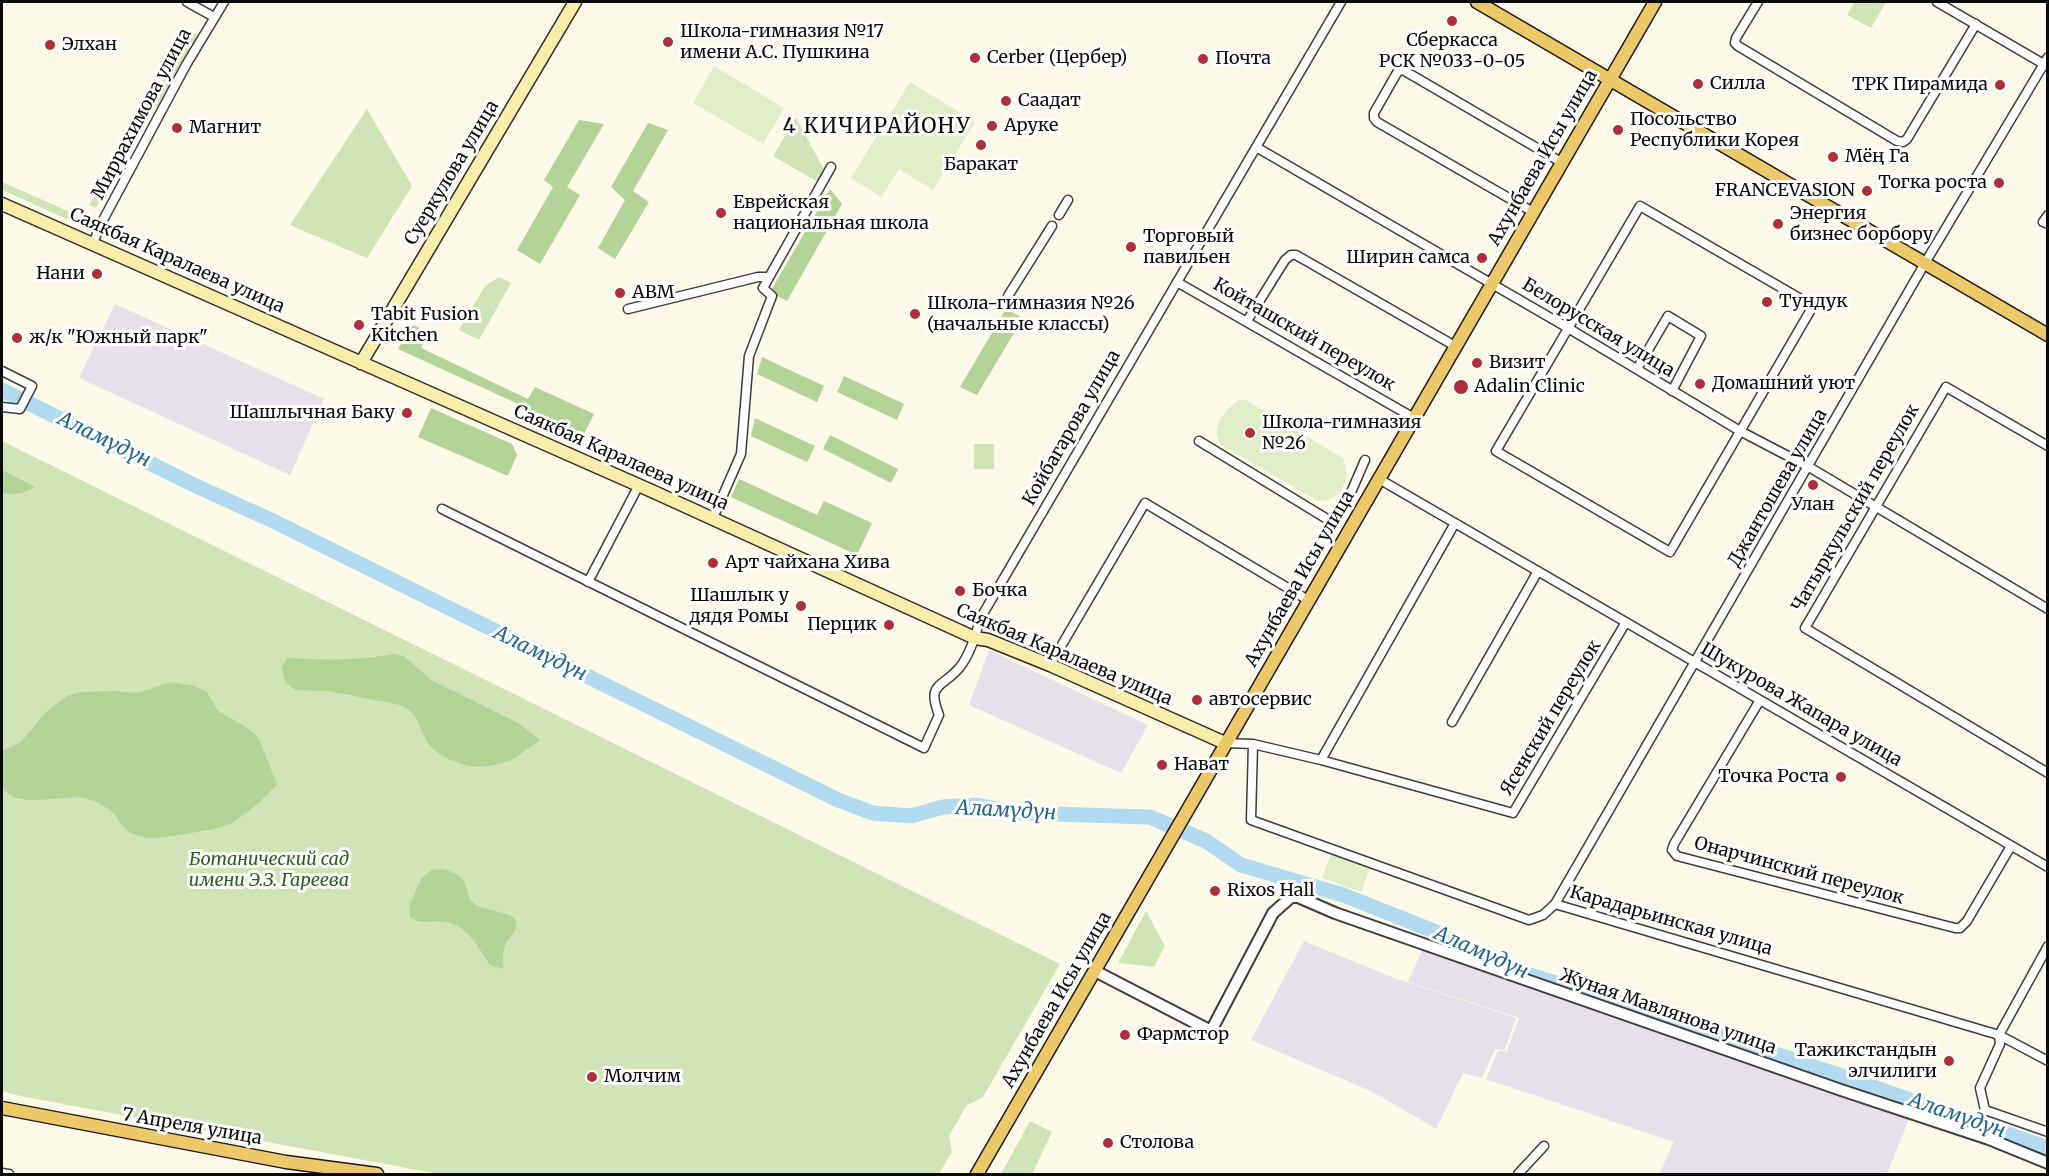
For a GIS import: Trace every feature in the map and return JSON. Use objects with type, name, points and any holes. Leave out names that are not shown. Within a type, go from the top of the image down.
[{"type":"main road","name":"Суеркулова улица","points":[[361,363],[574,2]]},
{"type":"main road","points":[[1477,2],[2048,335]]},
{"type":"main road","name":"Ахунбаева Исы улица","points":[[977,1174],[1654,2]]},
{"type":"main road","name":"Саякбая Каралаева улица","points":[[2,204],[713,518],[975,638],[988,640],[1050,665],[1225,743]]},
{"type":"main road","name":"7 Апреля улица","points":[[2,1108],[286,1162],[374,1174]]},
{"type":"street","points":[[187,2],[214,17]]},
{"type":"street","name":"Миррахимова улица","points":[[93,243],[159,113],[224,2]]},
{"type":"street","name":"Койбагарова улица","points":[[588,582],[924,748],[939,715],[933,698],[934,692],[960,667],[975,638],[980,619],[1341,2]]},
{"type":"street","points":[[1758,2],[1736,38],[1735,43],[1738,46],[1897,141],[1903,142],[1907,139],[1976,24]]},
{"type":"street","points":[[1938,2],[2046,62]]},
{"type":"street","name":"Джантошева улица","points":[[1555,904],[1926,263],[2046,62]]},
{"type":"street","points":[[1533,212],[1377,122],[1374,113],[1398,71],[1403,70],[1561,162]]},
{"type":"street","name":"Белорусская улица","points":[[1256,147],[1740,431],[1809,467],[2048,609]]},
{"type":"street","points":[[713,518],[741,454],[749,356],[772,296],[763,288],[831,167]]},
{"type":"street","points":[[1059,215],[1068,200]]},
{"type":"street","points":[[1640,206],[1813,306],[1670,552],[1496,451],[1568,328],[1640,206]]},
{"type":"street","points":[[2048,215],[2043,222],[2048,224]]},
{"type":"street","points":[[1008,296],[1052,226]]},
{"type":"street","points":[[1247,321],[1285,260],[1291,255],[1296,255],[1455,346]]},
{"type":"street","points":[[628,309],[758,277],[769,277]]},
{"type":"street","name":"Койташский переулок","points":[[1177,282],[1414,418]]},
{"type":"street","points":[[1637,369],[1668,316],[1701,336],[1672,391]]},
{"type":"street","points":[[2,371],[32,386],[20,409],[2,407]]},
{"type":"street","name":"Чатыркульский переулок","points":[[2048,446],[1946,387],[1805,628],[2048,772]]},
{"type":"street","points":[[1199,441],[1332,522],[1352,490],[1365,460]]},
{"type":"street","name":"Шукурова Жапара улица","points":[[1378,479],[2048,867]]},
{"type":"street","points":[[442,509],[588,582],[639,485]]},
{"type":"street","points":[[1050,665],[1145,503],[1308,600]]},
{"type":"street","points":[[1321,760],[1455,523]]},
{"type":"street","points":[[1452,722],[1538,571]]},
{"type":"street","name":"Ясенский переулок","points":[[1253,744],[1321,760],[1513,813],[1626,622]]},
{"type":"street","name":"Онарчинский переулок","points":[[1760,700],[1674,844],[1672,850],[1677,856],[1960,928],[1967,921],[2011,846]]},
{"type":"street","points":[[1225,743],[1253,744]]},
{"type":"street","name":"Карадарьинская улица","points":[[1253,744],[1251,820],[1529,920],[1543,915],[1555,904],[1999,1035],[2048,1061]]},
{"type":"street","name":"Жуная Мавлянова улица","points":[[1095,971],[1211,1031],[1273,913],[1291,897],[1298,897],[1347,917],[1818,1082],[1989,1139],[2048,1163]]},
{"type":"street","points":[[2048,946],[1999,1035],[2000,1044],[1980,1088],[1985,1110],[2048,1132]]},
{"type":"street","points":[[1518,1174],[1544,1146]]},
{"type":"street","points":[[2,1173],[9,1174]]},
{"type":"shaded area","points":[[115,304],[324,399],[290,475],[79,378]]},
{"type":"shaded area","points":[[989,650],[1148,725],[1121,773],[969,705]]},
{"type":"shaded area","points":[[1304,941],[1394,978],[1516,1018],[1505,1050],[1495,1049],[1482,1078],[1463,1073],[1436,1129],[1373,1092],[1251,1040]]},
{"type":"shaded area","points":[[1422,950],[1909,1119],[1887,1174],[1659,1174],[1674,1142],[1486,1079],[1498,1051],[1507,1051],[1519,1018],[1408,982]]},
{"type":"green space","points":[[1855,2],[1886,2],[1871,28],[1847,15]]},
{"type":"green space","points":[[190,31],[198,35],[157,107],[150,103]]},
{"type":"green space","points":[[714,66],[784,108],[763,144],[693,103]]},
{"type":"green space","points":[[910,82],[975,122],[933,190],[899,169],[881,197],[851,178]]},
{"type":"green space","points":[[367,109],[412,186],[367,258],[290,225]]},
{"type":"green space","points":[[138,115],[145,119],[96,208],[89,205]]},
{"type":"green space","points":[[796,118],[825,171],[818,182],[773,156]]},
{"type":"green space","points":[[579,120],[604,124],[567,187],[580,195],[540,264],[517,250],[553,187],[544,180]]},
{"type":"green space","points":[[648,123],[668,130],[633,191],[649,202],[615,259],[598,248],[625,200],[611,187]]},
{"type":"green space","points":[[2,182],[95,223],[91,230],[2,190]]},
{"type":"green space","points":[[830,189],[842,204],[787,301],[770,292]]},
{"type":"green space","points":[[499,277],[511,283],[479,340],[459,330],[485,286]]},
{"type":"green space","points":[[1006,309],[1023,318],[977,395],[960,387]]},
{"type":"green space","points":[[413,325],[428,332],[421,348],[528,399],[535,387],[594,414],[584,434],[398,349]]},
{"type":"green space","points":[[762,357],[824,386],[817,402],[757,374]]},
{"type":"green space","points":[[844,376],[904,404],[897,420],[837,392]]},
{"type":"green space","points":[[1239,400],[1246,400],[1343,458],[1346,473],[1339,493],[1326,500],[1318,501],[1221,445],[1217,426],[1228,409]]},
{"type":"green space","points":[[431,408],[512,444],[517,455],[508,476],[418,437]]},
{"type":"green space","points":[[755,418],[815,446],[807,462],[751,436]]},
{"type":"green space","points":[[830,435],[898,469],[891,483],[823,449]]},
{"type":"green space","name":"Ботанический сад имени Э.З. Гареева","points":[[2,441],[1060,964],[983,1097],[966,1106],[949,1136],[952,1152],[939,1174],[439,1174],[2,1091]]},
{"type":"green space","points":[[974,444],[994,444],[994,469],[974,469]]},
{"type":"green space","points":[[2,470],[35,487],[19,493],[2,493]]},
{"type":"green space","points":[[739,479],[817,515],[824,501],[872,523],[857,555],[731,497]]},
{"type":"green space","points":[[393,654],[404,656],[431,680],[518,723],[540,740],[505,762],[480,767],[463,764],[448,759],[436,751],[424,735],[415,716],[406,708],[329,691],[295,690],[285,682],[282,668],[287,658],[353,659]]},
{"type":"green space","points":[[171,682],[194,686],[206,691],[218,711],[249,729],[258,737],[277,784],[256,805],[232,823],[193,833],[146,838],[127,830],[110,810],[91,800],[78,798],[26,800],[6,792],[1,778],[2,751],[21,742],[47,711],[67,696],[79,692],[138,693]]},
{"type":"green space","points":[[1331,854],[1370,868],[1361,892],[1322,878]]},
{"type":"green space","points":[[443,869],[456,874],[463,880],[470,899],[475,904],[510,916],[516,921],[515,931],[504,949],[504,969],[490,965],[472,939],[461,928],[447,922],[424,922],[410,917],[409,906],[422,878],[431,870]]},
{"type":"green space","points":[[1146,911],[1165,946],[1154,967],[1118,963]]},
{"type":"green space","points":[[1030,1121],[1052,1132],[1032,1174],[1001,1174]]},
{"type":"waterway","name":"Аламүдүн","points":[[2,390],[838,800],[873,813],[911,816],[943,807],[977,805],[1018,813],[1150,817],[1206,841],[1241,865],[1343,895],[1434,931],[1500,966],[1625,1004],[1842,1076],[2048,1148]]},
{"type":"place","name":"Сберкасса РСК №033-0-05","points":[[1452,21]]},
{"type":"place","name":"Школа-гимназия №17 имени А.С. Пушкина","points":[[668,42]]},
{"type":"place","name":"Элхан","points":[[50,45]]},
{"type":"place","name":"Cerber (Цербер)","points":[[975,58]]},
{"type":"place","name":"Почта","points":[[1203,59]]},
{"type":"place","name":"Силла","points":[[1698,84]]},
{"type":"place","name":"ТРК Пирамида","points":[[2000,85]]},
{"type":"place","name":"Саадат","points":[[1006,101]]},
{"type":"place","name":"Аруке","points":[[992,126]]},
{"type":"place","name":"Магнит","points":[[177,128]]},
{"type":"place","name":"Посольство Республики Корея","points":[[1618,130]]},
{"type":"place","name":"Баракат","points":[[981,145]]},
{"type":"place","name":"Мёң Га","points":[[1833,157]]},
{"type":"place","name":"Тогка роста","points":[[1999,183]]},
{"type":"place","name":"FRANCEVASION","points":[[1867,191]]},
{"type":"place","name":"Еврейская национальная школа","points":[[721,213]]},
{"type":"place","name":"Энергия бизнес борбору","points":[[1778,224]]},
{"type":"place","name":"Торговый павильен","points":[[1131,247]]},
{"type":"place","name":"Ширин самса","points":[[1482,258]]},
{"type":"place","name":"Нани","points":[[97,274]]},
{"type":"place","name":"ABM","points":[[620,293]]},
{"type":"place","name":"Тундук","points":[[1767,302]]},
{"type":"place","name":"Школа-гимназия №26 (начальные классы)","points":[[915,314]]},
{"type":"place","name":"Tabit Fusion Kitchen","points":[[359,325]]},
{"type":"place","name":"ж/к \"Южный парк\"","points":[[17,338]]},
{"type":"place","name":"Визит","points":[[1477,363]]},
{"type":"place","name":"Домашний уют","points":[[1700,384]]},
{"type":"place","name":"Adalin Clinic","points":[[1461,387]]},
{"type":"place","name":"Шашлычная Баку","points":[[407,413]]},
{"type":"place","name":"Школа-гимназия №26","points":[[1250,433]]},
{"type":"place","name":"Улан","points":[[1813,485]]},
{"type":"place","name":"Арт чайхана Хива","points":[[713,563]]},
{"type":"place","name":"Бочка","points":[[960,591]]},
{"type":"place","name":"Шашлык у дядя Ромы","points":[[801,606]]},
{"type":"place","name":"Перцик","points":[[889,625]]},
{"type":"place","name":"автосервис","points":[[1197,700]]},
{"type":"place","name":"Нават","points":[[1162,765]]},
{"type":"place","name":"Точка Роста","points":[[1841,777]]},
{"type":"place","name":"Rixos Hall","points":[[1215,891]]},
{"type":"place","name":"Фармстор","points":[[1125,1035]]},
{"type":"place","name":"Тажикстандын элчилиги","points":[[1949,1061]]},
{"type":"place","name":"Молчим","points":[[592,1077]]},
{"type":"place","name":"Столова","points":[[1108,1143]]},
{"type":"district","name":"4 КИЧИРАЙОНУ","points":[[877,127]]}]
